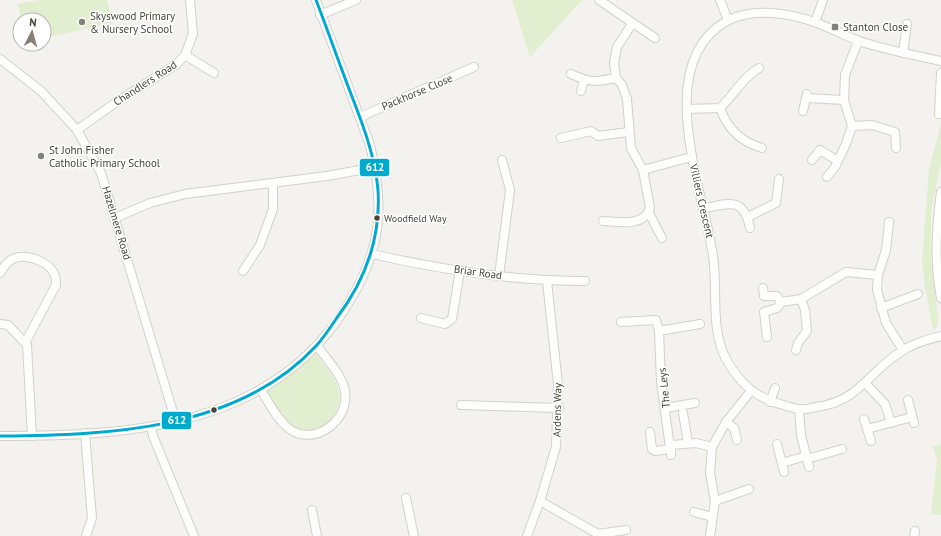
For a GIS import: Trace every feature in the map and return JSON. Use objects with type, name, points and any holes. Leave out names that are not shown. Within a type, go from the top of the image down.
[{"type":"street","name":"Chandlers Road","points":[[77,130],[118,101],[177,64],[185,55],[193,34],[190,0]]},
{"type":"street","points":[[0,436],[85,433],[152,427],[176,422],[229,406],[261,390],[288,372],[318,346],[338,321],[358,287],[372,254],[377,237],[379,201],[376,167],[370,145],[320,15],[316,0]]},
{"type":"street","points":[[320,15],[356,0]]},
{"type":"street","points":[[599,0],[632,24],[655,38]]},
{"type":"street","points":[[720,0],[728,20]]},
{"type":"street","points":[[815,22],[823,0]]},
{"type":"street","name":"Villiers Crescent","points":[[941,61],[858,41],[815,22],[782,15],[756,12],[728,20],[716,29],[696,52],[689,75],[687,109],[691,157],[705,208],[715,266],[719,341],[732,368],[751,391],[770,402],[799,409],[822,406],[846,398],[866,384],[903,350],[941,336]]},
{"type":"street","points":[[632,24],[617,47],[614,63],[616,78],[622,85],[627,99],[631,148],[643,170],[650,202],[649,214],[662,238]]},
{"type":"street","points":[[903,53],[907,24]]},
{"type":"street","points":[[827,178],[838,161],[852,126],[844,100],[845,75],[858,41]]},
{"type":"street","points":[[185,55],[214,74]]},
{"type":"street","name":"Hazelmere Road","points":[[0,59],[41,90],[77,130],[101,173],[176,422]]},
{"type":"street","name":"Packhorse Close","points":[[360,117],[474,67]]},
{"type":"street","points":[[687,109],[720,108],[748,75],[759,68]]},
{"type":"street","points":[[939,114],[941,73]]},
{"type":"street","points":[[571,74],[584,80],[595,82],[616,78]]},
{"type":"street","points":[[581,91],[584,80]]},
{"type":"street","points":[[803,110],[807,96],[844,100]]},
{"type":"street","points":[[720,108],[729,127],[748,144],[762,148]]},
{"type":"street","points":[[852,126],[872,126],[895,132],[896,148]]},
{"type":"street","points":[[560,138],[591,131],[598,136],[629,132]]},
{"type":"street","points":[[812,160],[820,150],[838,161]]},
{"type":"street","points":[[643,170],[691,157]]},
{"type":"street","points":[[499,276],[510,190],[502,160]]},
{"type":"street","points":[[115,218],[150,203],[185,194],[327,176],[376,167]]},
{"type":"street","points":[[748,217],[776,203],[779,179]]},
{"type":"street","points":[[243,271],[260,245],[273,209],[273,183]]},
{"type":"street","points":[[941,192],[936,237],[941,298]]},
{"type":"street","points":[[705,208],[729,203],[736,204],[748,217],[750,228]]},
{"type":"street","points":[[604,221],[621,222],[641,220],[649,214]]},
{"type":"street","points":[[888,222],[886,250],[878,275],[877,290],[886,323],[903,350]]},
{"type":"street","name":"Briar Road","points":[[372,254],[499,276],[547,281],[585,281]]},
{"type":"street","points":[[0,273],[6,264],[15,258],[26,257],[39,260],[51,268],[55,276],[56,285],[26,342],[32,436]]},
{"type":"street","points":[[421,318],[445,324],[452,319],[460,270]]},
{"type":"street","points":[[781,302],[801,299],[846,272],[878,275]]},
{"type":"street","name":"Ardens Way","points":[[527,536],[540,501],[556,447],[559,408],[547,281]]},
{"type":"street","points":[[762,288],[764,296],[777,296],[781,302]]},
{"type":"street","points":[[881,308],[918,294]]},
{"type":"street","points":[[796,350],[798,343],[807,331],[805,310],[801,299]]},
{"type":"street","points":[[767,337],[764,312],[778,308],[781,302]]},
{"type":"street","name":"The Leys","points":[[622,322],[656,320],[659,330],[661,382],[671,450]]},
{"type":"street","points":[[0,324],[8,324],[26,342]]},
{"type":"street","points":[[659,330],[700,324]]},
{"type":"street","points":[[261,390],[279,419],[289,429],[315,435],[336,423],[345,401],[345,390],[340,378],[318,346]]},
{"type":"street","points":[[866,384],[884,404],[891,424]]},
{"type":"street","points":[[770,402],[775,388]]},
{"type":"street","points":[[710,536],[714,501],[710,473],[712,447],[726,422],[751,391]]},
{"type":"street","points":[[867,429],[913,420],[908,400]]},
{"type":"street","points":[[666,408],[695,404]]},
{"type":"street","points":[[461,405],[559,408]]},
{"type":"street","points":[[799,409],[799,420],[808,461]]},
{"type":"street","points":[[683,412],[688,443]]},
{"type":"street","points":[[864,419],[871,442]]},
{"type":"street","points":[[726,422],[734,428],[737,440]]},
{"type":"street","points":[[152,427],[153,436],[194,536]]},
{"type":"street","points":[[650,432],[652,449],[655,451],[671,450],[688,443],[696,443],[712,447]]},
{"type":"street","points":[[85,433],[92,518],[86,536]]},
{"type":"street","points":[[777,444],[784,472]]},
{"type":"street","points":[[782,463],[808,461],[842,449]]},
{"type":"street","points":[[714,501],[749,489]]},
{"type":"street","points":[[406,498],[414,536]]},
{"type":"street","points":[[540,501],[598,534],[626,530]]},
{"type":"street","points":[[312,510],[317,536]]},
{"type":"street","points":[[694,512],[712,517]]},
{"type":"green space","name":"Skyswood Primary & Nursery School","points":[[38,0],[107,0],[113,23],[52,36],[52,12],[20,12],[18,4]]},
{"type":"green space","points":[[512,0],[582,0],[530,57]]},
{"type":"green space","points":[[941,123],[941,162],[931,212],[931,261],[938,318],[937,327],[933,330],[922,261],[929,169]]},
{"type":"green space","points":[[316,354],[329,371],[339,391],[337,410],[331,418],[316,429],[307,431],[298,430],[285,422],[265,392]]},
{"type":"green space","points":[[941,444],[941,515],[931,514],[937,459],[933,447]]},
{"type":"transit line","name":"612","points":[[0,436],[84,433],[127,429],[169,422],[210,411],[249,395],[285,374],[317,345],[327,332],[355,290],[369,258],[377,225],[378,190],[374,165],[364,129],[316,0]]},
{"type":"place","name":"Skyswood Primary & Nursery School","points":[[82,22]]},
{"type":"place","name":"Stanton Close","points":[[835,27]]},
{"type":"place","name":"St John Fisher Catholic Primary School","points":[[41,156]]},
{"type":"place","name":"Woodfield Way","points":[[377,218]]}]
